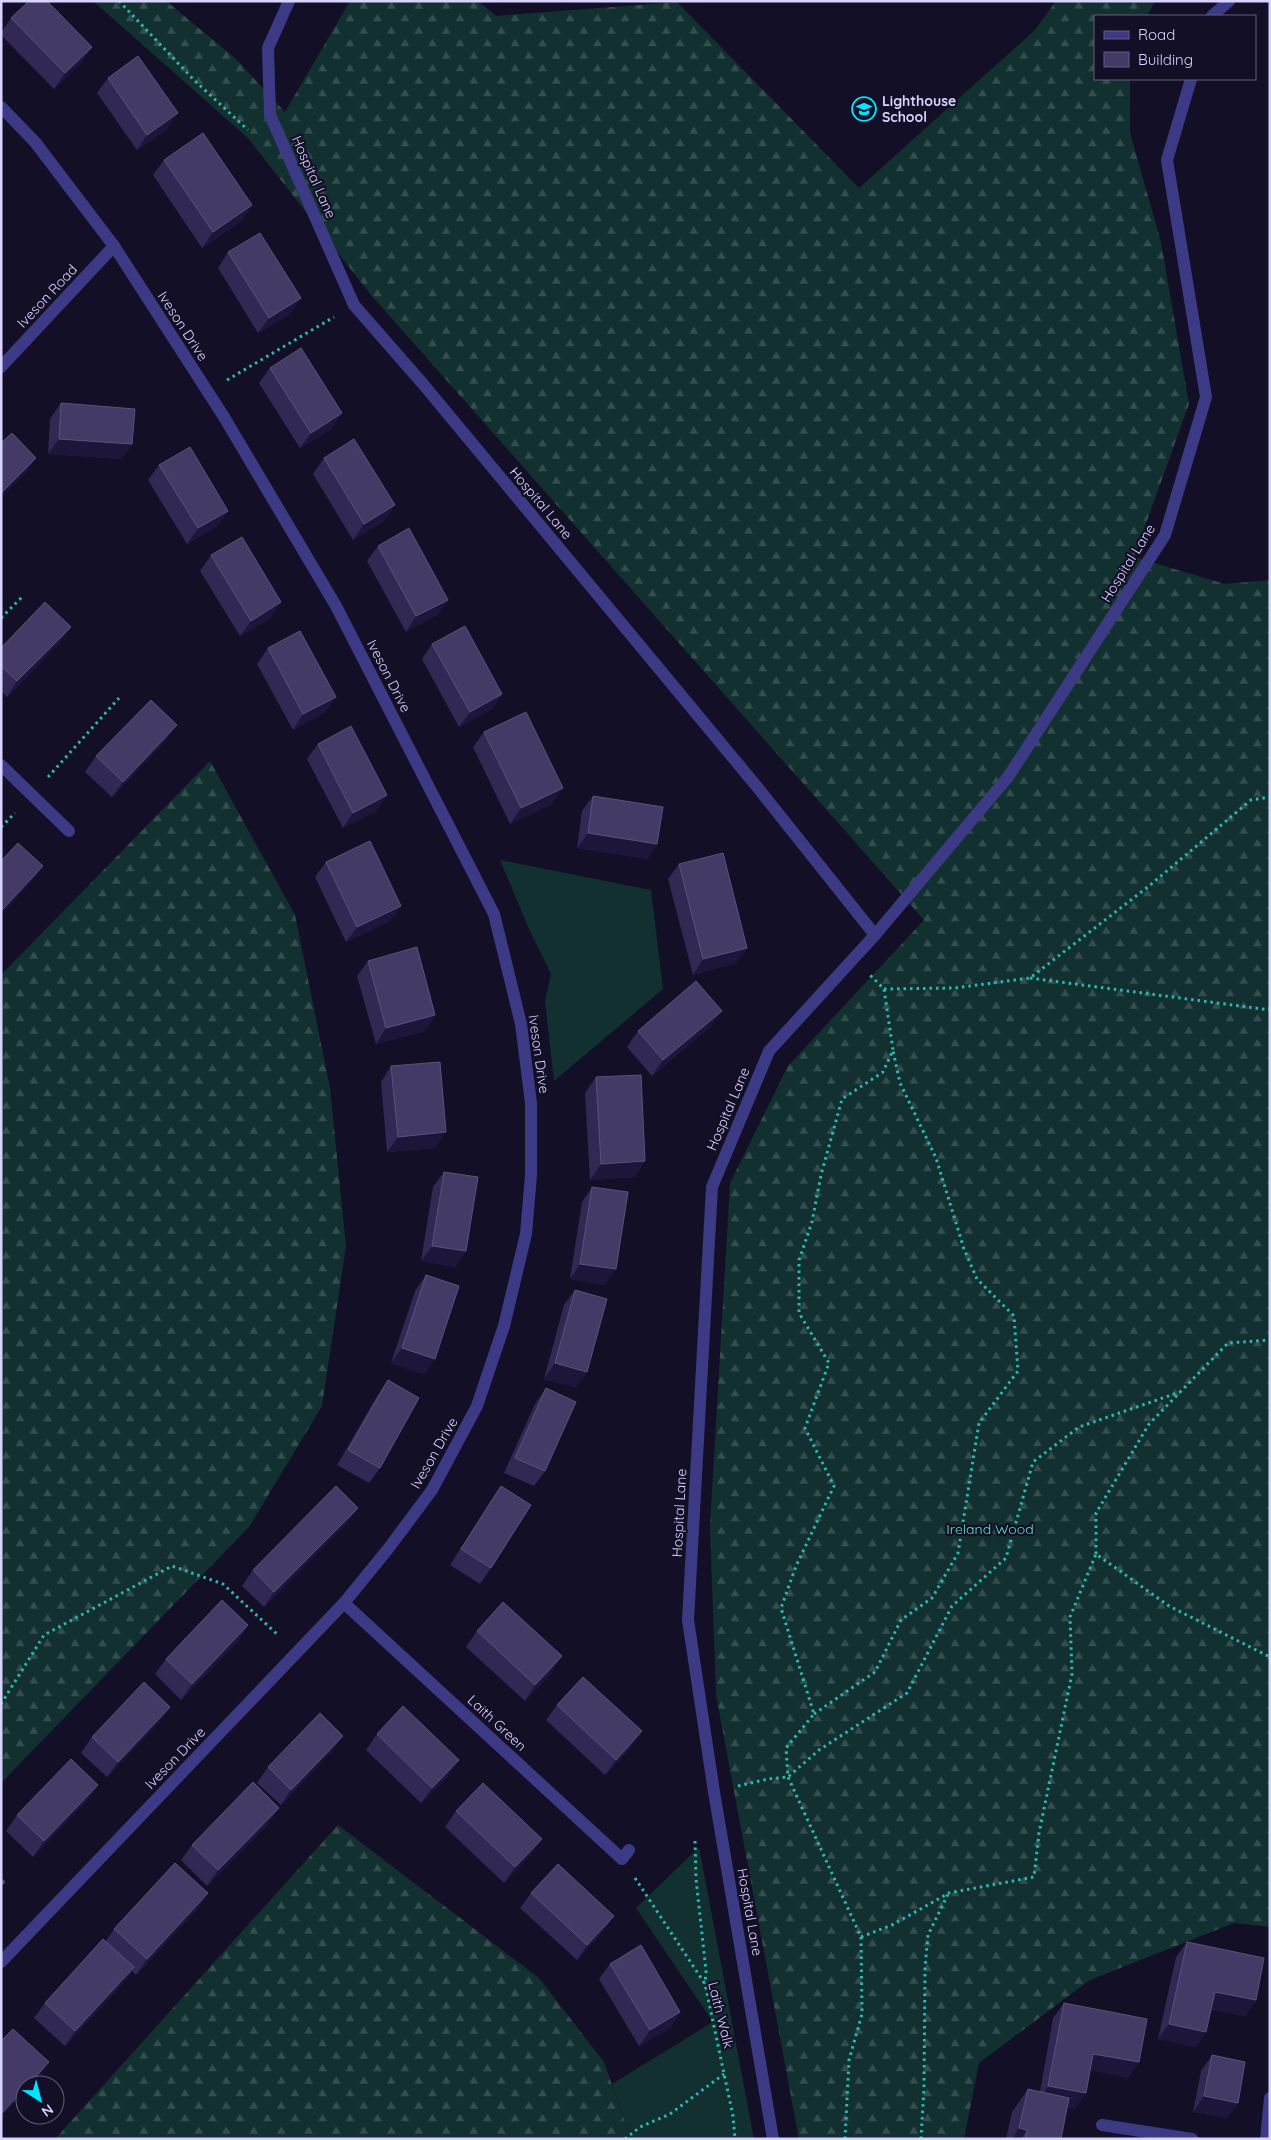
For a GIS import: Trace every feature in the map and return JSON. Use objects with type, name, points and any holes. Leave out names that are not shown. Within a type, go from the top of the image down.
[{"type":"street","name":"Hospital Lane","points":[[289,1],[268,48],[270,115],[354,305],[423,384],[676,689],[876,935]]},
{"type":"street","points":[[1213,15],[1229,1]]},
{"type":"street","name":"Hospital Lane","points":[[773,2139],[714,1792],[688,1620],[712,1187],[769,1051],[876,935],[1008,778],[1165,535],[1206,397],[1167,160],[1191,80]]},
{"type":"street","name":"Iveson Drive","points":[[1,107],[35,142],[114,246],[207,392],[336,606],[494,914],[521,1024],[531,1103],[531,1175],[526,1234],[504,1326],[477,1406],[432,1490],[388,1549],[344,1603],[1,1962]]},
{"type":"street","name":"Iveson Road","points":[[1,367],[114,246]]},
{"type":"street","points":[[1,765],[69,831]]},
{"type":"street","name":"Laith Green","points":[[344,1603],[625,1854]]},
{"type":"street","points":[[1266,2139],[1270,2098]]},
{"type":"street","points":[[1102,2125],[1192,2139]]},
{"type":"path","points":[[119,1],[194,80],[251,132]]},
{"type":"path","points":[[207,392],[354,305]]},
{"type":"path","points":[[1,618],[24,596]]},
{"type":"path","points":[[1,827],[119,698]]},
{"type":"path","points":[[1030,978],[1149,886],[1251,800],[1270,797]]},
{"type":"path","points":[[845,2139],[849,2060],[862,2014],[861,1936],[788,1777],[786,1748],[814,1714],[875,1672],[901,1620],[932,1598],[958,1553],[979,1423],[1018,1371],[1014,1316],[976,1279],[964,1249],[936,1158],[900,1083],[884,989],[854,958]]},
{"type":"path","points":[[884,989],[955,988],[1030,978],[1270,1010]]},
{"type":"path","points":[[814,1714],[780,1608],[796,1566],[834,1486],[805,1428],[829,1363],[799,1313],[799,1260],[812,1222],[821,1175],[842,1099],[883,1072],[893,1050]]},
{"type":"path","points":[[861,1936],[892,1924],[949,1893],[1034,1877],[1039,1833],[1072,1674],[1070,1617],[1096,1554],[1096,1513],[1149,1424],[1228,1342],[1270,1340]]},
{"type":"path","points":[[714,1792],[768,1779],[788,1777],[819,1750],[907,1692],[952,1606],[1006,1558],[1033,1462],[1079,1426],[1180,1392]]},
{"type":"path","points":[[1096,1554],[1168,1606],[1270,1657]]},
{"type":"path","points":[[1,1704],[44,1635],[172,1566],[223,1584],[297,1652]]},
{"type":"path","points":[[695,1833],[696,1879],[706,1971],[705,1984]]},
{"type":"path","name":"Laith Walk","points":[[625,1854],[705,1984],[733,2116],[735,2139]]},
{"type":"path","points":[[920,2139],[924,2088],[925,1968],[928,1935],[949,1893]]},
{"type":"path","points":[[625,2139],[640,2127],[670,2114],[724,2074]]},
{"type":"green space","name":"Ireland Wood","points":[[93,1],[166,1],[235,58],[285,112],[350,1],[478,1],[496,16],[677,2],[859,188],[1034,31],[1056,1],[1155,1],[1148,15],[1094,15],[1094,80],[1130,80],[1130,133],[1161,242],[1189,404],[1134,557],[1225,584],[1270,580],[1270,1927],[1234,1923],[1090,1980],[979,2063],[964,2139],[799,2139],[716,1695],[710,1526],[730,1183],[788,1066],[924,920],[371,295],[248,138]]},
{"type":"green space","points":[[210,761],[295,915],[330,1088],[346,1246],[322,1406],[249,1527],[1,1783],[1,975]]},
{"type":"green space","points":[[500,860],[651,890],[663,989],[554,1081],[545,1001],[551,974],[529,929]]},
{"type":"green space","points":[[338,1825],[539,1978],[604,2062],[631,2139],[55,2139]]},
{"type":"green space","points":[[699,1847],[754,2139],[631,2139],[612,2084],[713,2022],[636,1908]]},
{"type":"building","points":[[29,1],[47,1],[92,47],[65,73],[11,18]]},
{"type":"building","points":[[138,56],[178,113],[147,135],[108,78]]},
{"type":"building","points":[[203,133],[252,205],[213,232],[164,160]]},
{"type":"building","points":[[260,233],[301,298],[269,318],[228,252]]},
{"type":"building","points":[[301,348],[342,413],[311,433],[270,368]]},
{"type":"building","points":[[61,403],[135,409],[132,444],[59,439]]},
{"type":"building","points":[[12,433],[36,458],[1,493],[1,443]]},
{"type":"building","points":[[354,439],[395,505],[364,524],[324,458]]},
{"type":"building","points":[[190,447],[228,511],[198,528],[159,465]]},
{"type":"building","points":[[409,528],[448,600],[416,616],[378,546]]},
{"type":"building","points":[[242,537],[281,602],[251,621],[211,555]]},
{"type":"building","points":[[45,602],[71,627],[17,681],[1,666],[1,648]]},
{"type":"building","points":[[465,626],[502,694],[470,712],[432,644]]},
{"type":"building","points":[[300,631],[336,697],[303,714],[268,648]]},
{"type":"building","points":[[151,700],[177,725],[123,782],[96,756]]},
{"type":"building","points":[[526,712],[563,788],[521,808],[484,732]]},
{"type":"building","points":[[351,726],[387,795],[353,813],[318,744]]},
{"type":"building","points":[[593,796],[663,807],[657,844],[588,833]]},
{"type":"building","points":[[370,841],[401,906],[357,927],[326,862]]},
{"type":"building","points":[[18,843],[43,866],[1,911],[1,861]]},
{"type":"building","points":[[723,853],[747,948],[703,959],[679,864]]},
{"type":"building","points":[[417,947],[435,1015],[386,1028],[368,961]]},
{"type":"building","points":[[696,981],[722,1011],[663,1060],[638,1031]]},
{"type":"building","points":[[440,1062],[446,1132],[398,1137],[391,1066]]},
{"type":"building","points":[[641,1075],[645,1161],[601,1164],[596,1077]]},
{"type":"building","points":[[444,1172],[478,1177],[466,1251],[432,1246]]},
{"type":"building","points":[[592,1187],[628,1192],[616,1269],[580,1264]]},
{"type":"building","points":[[426,1275],[459,1286],[435,1359],[402,1348]]},
{"type":"building","points":[[575,1290],[607,1299],[587,1372],[555,1363]]},
{"type":"building","points":[[388,1380],[419,1398],[380,1468],[348,1450]]},
{"type":"building","points":[[546,1388],[576,1402],[545,1471],[515,1458]]},
{"type":"building","points":[[336,1486],[358,1508],[274,1592],[253,1570]]},
{"type":"building","points":[[501,1486],[531,1505],[491,1568],[461,1549]]},
{"type":"building","points":[[222,1600],[248,1625],[192,1684],[166,1659]]},
{"type":"building","points":[[503,1602],[562,1656],[535,1685],[477,1631]]},
{"type":"building","points":[[583,1677],[642,1731],[616,1760],[557,1705]]},
{"type":"building","points":[[144,1682],[170,1707],[118,1762],[92,1737]]},
{"type":"building","points":[[403,1706],[459,1760],[432,1788],[377,1734]]},
{"type":"building","points":[[320,1713],[343,1736],[291,1790],[268,1767]]},
{"type":"building","points":[[71,1759],[98,1785],[44,1841],[17,1815]]},
{"type":"building","points":[[253,1782],[279,1808],[218,1870],[192,1845]]},
{"type":"building","points":[[483,1783],[542,1839],[515,1867],[456,1811]]},
{"type":"building","points":[[175,1863],[208,1893],[147,1959],[114,1929]]},
{"type":"building","points":[[558,1864],[614,1916],[587,1945],[531,1893]]},
{"type":"building","points":[[1,1878],[5,1882],[1,1886]]},
{"type":"building","points":[[103,1939],[134,1967],[75,2031],[45,2003]]},
{"type":"building","points":[[1187,1942],[1264,1958],[1256,2000],[1215,1992],[1206,2032],[1169,2024]]},
{"type":"building","points":[[641,1945],[680,2012],[650,2030],[610,1964]]},
{"type":"building","points":[[1064,2003],[1147,2019],[1139,2062],[1093,2054],[1086,2093],[1048,2086]]},
{"type":"building","points":[[13,2029],[49,2062],[37,2075],[15,2075],[15,2099],[1,2114],[1,2041]]},
{"type":"building","points":[[1212,2055],[1245,2062],[1238,2103],[1204,2096]]},
{"type":"building","points":[[1028,2089],[1069,2098],[1061,2139],[1025,2139],[1027,2130],[1019,2128]]},
{"type":"place","name":"Lighthouse School","points":[[864,109]]}]
